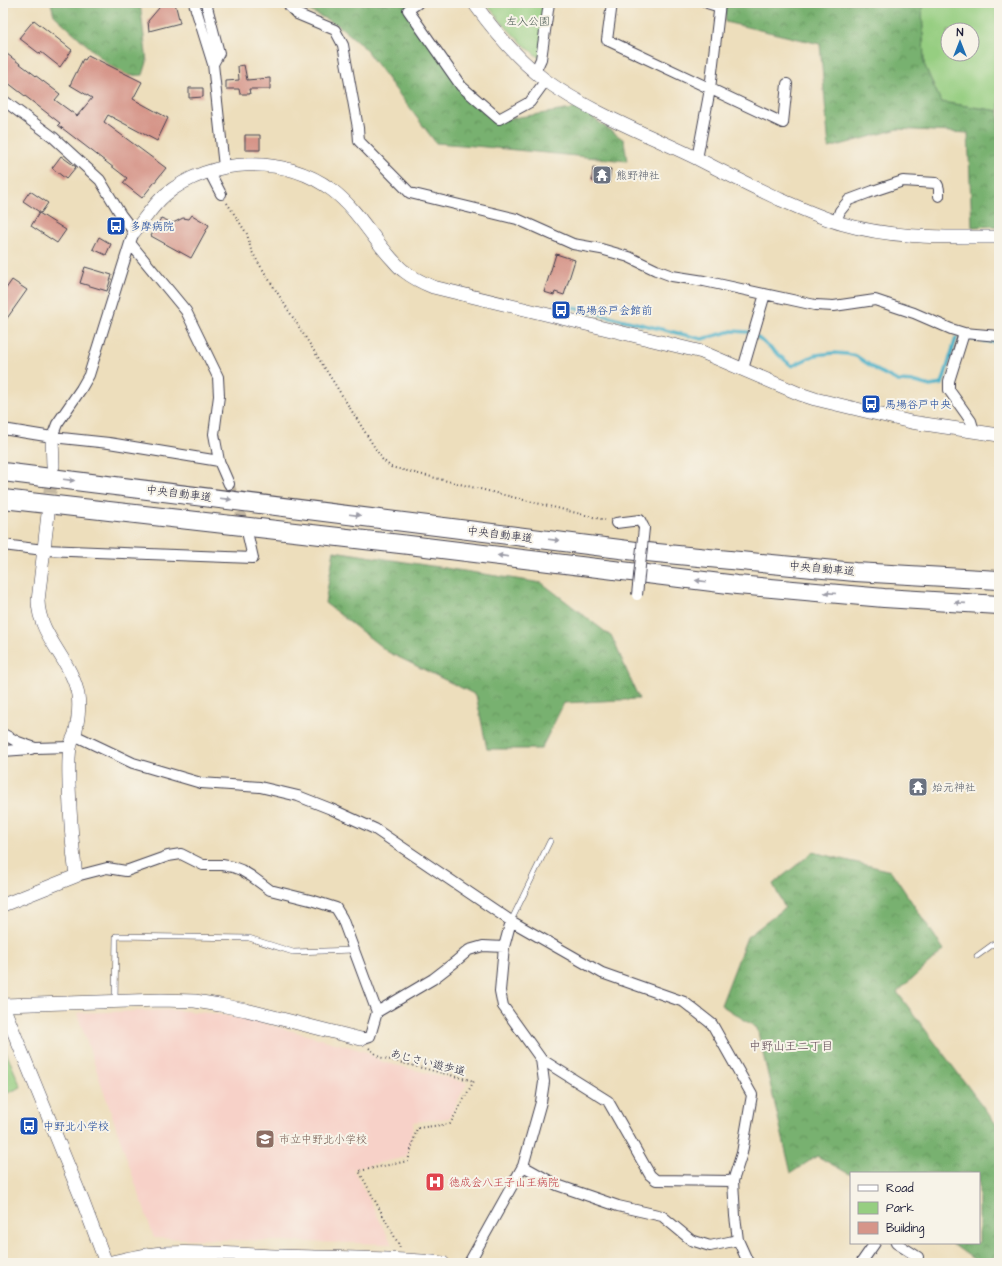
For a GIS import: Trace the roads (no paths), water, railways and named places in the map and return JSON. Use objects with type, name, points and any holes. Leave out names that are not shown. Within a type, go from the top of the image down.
[{"type":"highway","name":"中央自動車道","points":[[3,472],[636,551],[855,572],[999,580]]},
{"type":"highway","name":"中央自動車道","points":[[3,499],[416,546],[737,585],[884,598],[999,605]]},
{"type":"street","points":[[194,3],[213,64],[224,167]]},
{"type":"street","points":[[206,3],[219,53],[213,64]]},
{"type":"street","points":[[288,3],[290,8],[297,14],[335,30],[344,45],[359,141],[410,193],[517,219],[573,244],[600,249],[629,257],[672,276],[704,281],[816,305],[834,306],[875,300],[964,333],[999,336]]},
{"type":"street","points":[[418,3],[408,10],[461,86],[498,118],[530,102],[546,80]]},
{"type":"street","points":[[474,3],[502,40],[535,72],[546,80],[581,102],[620,123],[697,159],[730,177],[836,222],[882,233],[933,237],[999,237]]},
{"type":"street","points":[[535,72],[541,59],[549,3]]},
{"type":"street","points":[[612,3],[606,40],[783,123],[787,84]]},
{"type":"street","points":[[697,159],[710,89],[720,5],[707,3]]},
{"type":"street","points":[[3,100],[53,137],[100,180],[132,238],[186,311],[218,377],[219,396],[214,434],[219,461],[229,484]]},
{"type":"street","points":[[53,466],[52,437],[57,424],[82,389],[89,375],[132,238],[149,212],[165,195],[188,180],[224,167],[274,166],[293,170],[312,178],[332,190],[346,203],[403,271],[416,280],[433,287],[702,352],[808,397],[911,422],[999,435]]},
{"type":"street","points":[[210,171],[221,194]]},
{"type":"street","points":[[836,222],[840,211],[849,200],[903,181],[936,183],[939,188],[939,196]]},
{"type":"street","points":[[743,369],[765,294]]},
{"type":"street","points":[[964,333],[949,381],[949,390],[971,421],[974,432]]},
{"type":"street","points":[[3,429],[52,437],[108,442],[219,461]]},
{"type":"street","points":[[48,514],[38,609],[44,629],[71,674],[76,686],[78,697],[78,720],[72,741],[70,815],[71,838],[76,876]]},
{"type":"street","points":[[616,523],[640,520],[644,528],[637,595]]},
{"type":"street","points":[[3,545],[44,550],[253,558],[248,536]]},
{"type":"street","points":[[3,734],[18,742],[35,748]]},
{"type":"street","points":[[3,751],[35,748],[72,741],[133,763],[201,783],[260,787],[298,796],[332,809],[375,829],[511,921],[602,973],[684,1002],[712,1024],[752,1095],[742,1153],[733,1182],[734,1216],[738,1240],[746,1260],[749,1263]]},
{"type":"street","points":[[3,905],[76,876],[107,868],[126,871],[168,856],[181,854],[204,865],[222,865],[233,867],[241,870],[270,890],[336,908],[342,918],[377,1012],[370,1036],[361,1039],[246,1010],[178,1000],[3,1006],[84,1202],[106,1263],[150,1255],[188,1252],[269,1256],[401,1259],[443,1263]]},
{"type":"street","points":[[511,921],[504,947],[500,991],[503,1006],[541,1059],[608,1101],[650,1175],[656,1180],[733,1182]]},
{"type":"street","points":[[377,1012],[433,979],[469,950],[483,946],[504,947]]},
{"type":"street","points":[[469,1263],[523,1166],[541,1102],[544,1082],[541,1059]]},
{"type":"street","points":[[523,1166],[557,1185],[618,1206],[662,1216],[691,1240],[710,1246],[738,1240]]},
{"type":"street","points":[[861,1263],[874,1244]]},
{"type":"street","points":[[898,1244],[918,1257]]},
{"type":"lane","points":[[511,921],[550,841]]},
{"type":"lane","points":[[115,1002],[116,936],[249,938],[293,952],[354,950]]},
{"type":"lane","points":[[977,956],[999,940]]},
{"type":"waterway","points":[[570,307],[702,339],[732,331],[748,332]]},
{"type":"waterway","points":[[757,337],[792,366],[815,355],[834,353],[847,354],[856,356],[880,372],[898,381],[916,382],[930,386],[942,384],[956,338]]},
{"type":"waterway","points":[[967,338],[999,344]]},
{"type":"tunnel","points":[[48,512],[52,470]]},
{"type":"tunnel","points":[[229,484],[246,529]]},
{"type":"place","name":"熊野神社","points":[[602,175]]},
{"type":"place","name":"多摩病院","points":[[116,226]]},
{"type":"place","name":"馬場谷戸会館前","points":[[561,310]]},
{"type":"place","name":"馬場谷戸中央","points":[[871,404]]},
{"type":"place","name":"始元神社","points":[[918,787]]},
{"type":"place","name":"中野北小学校","points":[[29,1126]]},
{"type":"place","name":"市立中野北小学校","points":[[265,1139]]},
{"type":"place","name":"徳成会八王子山王病院","points":[[435,1182]]},
{"type":"district","name":"中野山王二丁目","points":[[791,1046]]},
{"type":"park label","name":"左入公園","points":[[528,21]]}]
